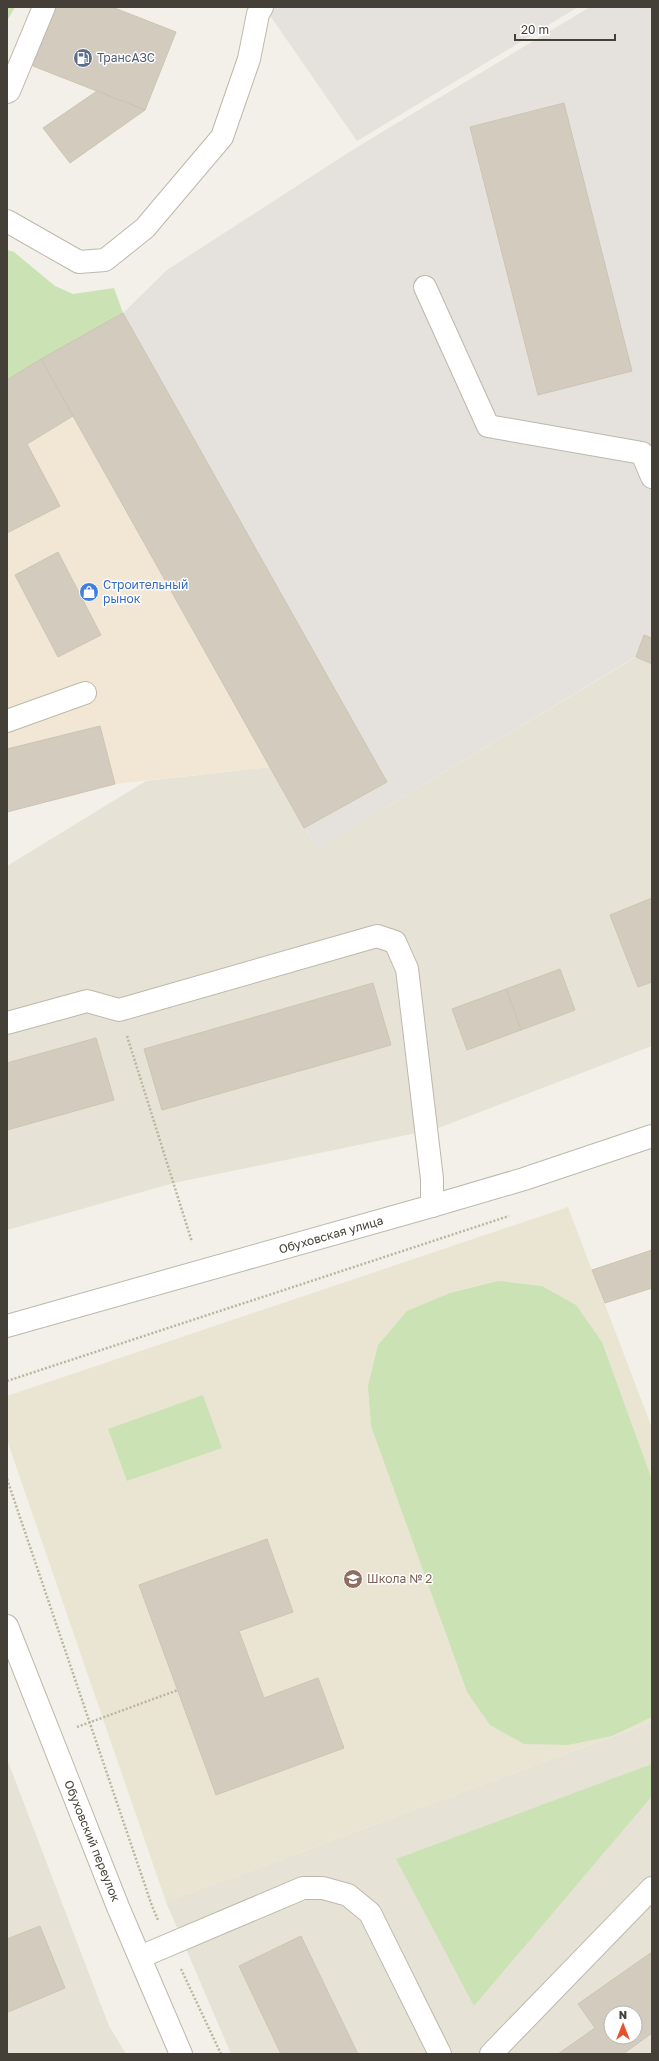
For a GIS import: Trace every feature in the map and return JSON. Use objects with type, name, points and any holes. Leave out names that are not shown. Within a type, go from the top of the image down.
[{"type":"street","points":[[7,92],[9,91],[44,7]]},
{"type":"street","points":[[7,221],[79,262],[105,260],[139,232],[222,137],[249,59],[258,14],[262,7]]},
{"type":"street","points":[[425,287],[488,426],[642,452],[652,478]]},
{"type":"street","points":[[7,721],[85,693]]},
{"type":"street","points":[[7,1023],[87,1002],[119,1010],[377,936],[395,942],[407,969],[432,1179],[432,1206]]},
{"type":"street","name":"Обуховская улица","points":[[7,1326],[524,1179],[652,1136]]},
{"type":"street","name":"Обуховский переулок","points":[[7,1626],[50,1736],[181,2054]]},
{"type":"street","points":[[140,1957],[303,1888],[323,1888],[348,1895],[370,1913],[440,2054]]},
{"type":"street","points":[[491,2054],[652,1888]]},
{"type":"path","points":[[119,1010],[192,1242]]},
{"type":"path","points":[[7,1381],[515,1214]]},
{"type":"path","points":[[7,1479],[152,1906],[221,2054]]},
{"type":"path","points":[[50,1736],[178,1690]]},
{"type":"shaded area","points":[[264,7],[578,7],[357,141]]},
{"type":"shaded area","points":[[590,7],[652,7],[652,664],[635,657],[317,849],[41,359],[123,313],[167,270],[354,149]]},
{"type":"shaded area","name":"Строительный рынок","points":[[41,359],[270,767],[115,784],[7,812],[7,380]]},
{"type":"shaded area","points":[[636,657],[652,664],[652,1046],[436,1129],[174,1183],[7,1230],[7,866],[146,781],[270,767],[317,849]]},
{"type":"shaded area","name":"Школа № 2","points":[[568,1207],[652,1428],[652,1722],[166,1902],[7,1440],[7,1396]]},
{"type":"shaded area","points":[[652,1722],[652,2054],[231,2054],[166,1902]]},
{"type":"shaded area","points":[[7,1759],[109,2026],[126,2054],[7,2054]]},
{"type":"green space","points":[[7,7],[15,7],[7,21]]},
{"type":"green space","points":[[7,250],[14,252],[55,286],[73,294],[114,288],[123,313],[7,380]]},
{"type":"green space","points":[[498,1281],[542,1286],[576,1305],[602,1342],[652,1480],[652,1717],[612,1736],[568,1745],[524,1744],[490,1725],[467,1692],[371,1426],[368,1386],[378,1345],[407,1311],[450,1293]]},
{"type":"green space","points":[[203,1395],[222,1448],[127,1481],[108,1429]]},
{"type":"green space","points":[[652,1764],[652,1796],[474,2006],[396,1859]]},
{"type":"building","points":[[56,7],[112,7],[176,32],[145,110],[33,66]]},
{"type":"building","points":[[97,91],[145,110],[70,163],[43,128]]},
{"type":"building","points":[[564,103],[632,371],[538,395],[470,127]]},
{"type":"building","points":[[123,313],[387,782],[304,828],[41,359]]},
{"type":"building","points":[[41,359],[73,416],[27,444],[60,506],[7,533],[7,380]]},
{"type":"building","points":[[58,552],[101,635],[58,657],[15,575]]},
{"type":"building","points":[[644,635],[652,638],[652,664],[636,657]]},
{"type":"building","points":[[100,726],[115,784],[7,812],[7,749]]},
{"type":"building","points":[[652,898],[652,982],[638,987],[610,915]]},
{"type":"building","points":[[560,969],[575,1010],[521,1030],[506,989]]},
{"type":"building","points":[[373,983],[391,1045],[162,1110],[144,1049]]},
{"type":"building","points":[[506,989],[521,1030],[467,1050],[452,1009]]},
{"type":"building","points":[[96,1038],[114,1100],[7,1130],[7,1063]]},
{"type":"building","points":[[652,1250],[652,1288],[605,1303],[592,1270]]},
{"type":"building","points":[[267,1539],[293,1612],[239,1631],[264,1698],[318,1678],[344,1748],[216,1795],[139,1585]]},
{"type":"building","points":[[40,1926],[65,1988],[8,2012],[7,1939]]},
{"type":"building","points":[[301,1936],[358,2054],[281,2054],[239,1966]]},
{"type":"building","points":[[652,1952],[652,2033],[643,2040],[643,2005],[603,2005],[603,2045],[635,2045],[623,2054],[558,2054],[595,2028],[578,2004]]},
{"type":"place","name":"ТрансАЗС","points":[[83,58]]},
{"type":"place","name":"Строительный рынок","points":[[89,592]]},
{"type":"place","name":"Школа № 2","points":[[353,1579]]}]
